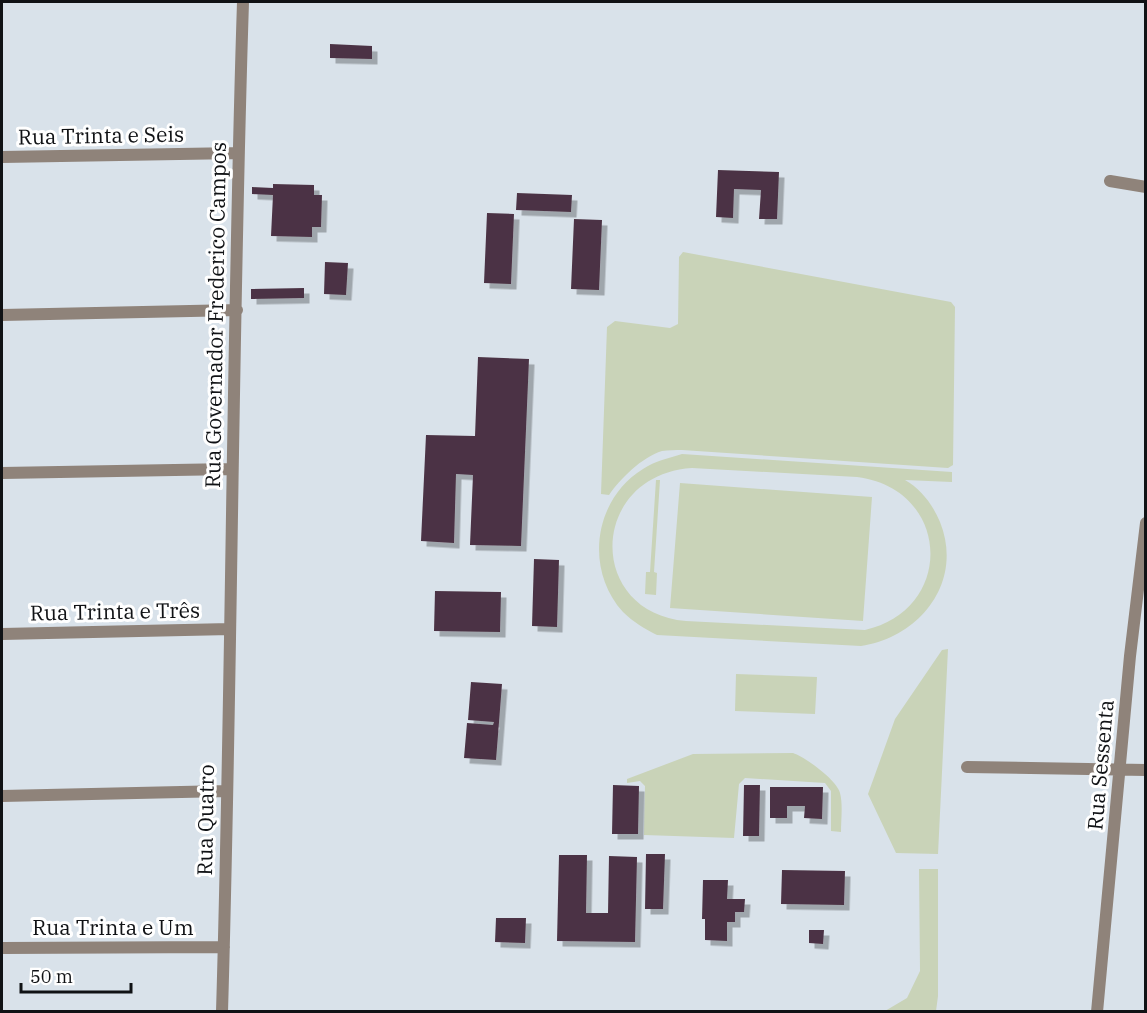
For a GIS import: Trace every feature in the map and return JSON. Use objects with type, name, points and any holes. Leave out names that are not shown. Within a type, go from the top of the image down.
[{"type":"street","name":"Rua Governador Frederico Campos","points":[[230,629],[238,153],[243,2]]},
{"type":"street","name":"Rua Trinta e Seis","points":[[2,157],[238,153]]},
{"type":"street","points":[[1110,181],[1146,187]]},
{"type":"street","points":[[2,315],[237,310]]},
{"type":"street","points":[[2,473],[232,469]]},
{"type":"street","name":"Rua Sessenta","points":[[1097,1011],[1130,656],[1146,523]]},
{"type":"street","name":"Rua Trinta e Três","points":[[2,634],[230,629]]},
{"type":"street","name":"Rua Quatro","points":[[222,1011],[230,629]]},
{"type":"street","points":[[967,767],[1146,770]]},
{"type":"street","points":[[2,796],[226,791]]},
{"type":"street","name":"Rua Trinta e Um","points":[[2,948],[224,947]]},
{"type":"green space","points":[[683,252],[951,302],[955,307],[953,465],[948,468],[667,450],[654,454],[639,463],[609,495],[601,494],[607,327],[615,321],[670,328],[678,324],[679,257]]},
{"type":"green space","points":[[682,454],[952,472],[952,482],[905,480],[921,493],[934,510],[946,544],[946,565],[941,585],[932,603],[918,619],[902,631],[882,641],[861,646],[657,635],[644,628],[623,612],[611,595],[603,576],[599,556],[600,536],[605,516],[614,498],[626,482],[648,466]],"holes":[[[692,468],[857,477],[888,486],[911,503],[925,525],[930,550],[927,576],[915,599],[895,618],[865,630],[686,621],[653,612],[630,594],[616,570],[612,544],[618,517],[633,494],[658,476]]]},
{"type":"green space","points":[[656,480],[660,480],[654,572],[657,573],[656,595],[645,594],[646,572],[650,572]]},
{"type":"green space","points":[[680,483],[872,497],[863,621],[670,608]]},
{"type":"green space","points":[[948,649],[938,854],[896,853],[868,794],[895,719],[942,650]]},
{"type":"green space","points":[[736,674],[817,677],[815,714],[735,711]]},
{"type":"green space","points":[[793,753],[820,770],[838,788],[841,802],[841,832],[831,831],[831,791],[825,783],[745,778],[739,784],[734,838],[644,835],[645,786],[640,781],[627,783],[627,779],[693,754]]},
{"type":"green space","points":[[919,869],[938,869],[936,1011],[885,1011],[907,998],[920,971]]},
{"type":"building","points":[[330,44],[372,46],[372,59],[330,58]]},
{"type":"building","points":[[718,170],[779,172],[777,219],[759,219],[761,190],[734,189],[733,218],[716,217]]},
{"type":"building","points":[[273,184],[314,185],[314,195],[322,195],[321,227],[312,227],[312,237],[271,236],[273,195],[252,194],[252,187],[273,188]]},
{"type":"building","points":[[517,193],[572,195],[571,212],[516,210]]},
{"type":"building","points":[[487,213],[514,214],[511,284],[484,283]]},
{"type":"building","points":[[574,219],[602,220],[599,290],[571,289]]},
{"type":"building","points":[[325,262],[348,263],[346,295],[324,294]]},
{"type":"building","points":[[304,288],[304,298],[251,299],[251,289]]},
{"type":"building","points":[[478,357],[529,359],[521,546],[470,545],[473,475],[456,474],[454,543],[421,541],[426,435],[475,436]]},
{"type":"building","points":[[534,559],[559,560],[557,627],[532,626]]},
{"type":"building","points":[[435,591],[501,592],[500,632],[434,631]]},
{"type":"building","points":[[471,682],[502,684],[496,760],[464,758],[467,723],[493,725],[494,722],[468,720]]},
{"type":"building","points":[[613,785],[639,786],[638,834],[612,834]]},
{"type":"building","points":[[744,785],[760,785],[759,836],[743,836]]},
{"type":"building","points":[[770,787],[823,787],[822,819],[804,818],[805,806],[787,806],[787,818],[770,818]]},
{"type":"building","points":[[646,854],[665,854],[663,909],[645,909]]},
{"type":"building","points":[[559,855],[587,855],[586,913],[608,913],[609,856],[637,857],[635,942],[557,941]]},
{"type":"building","points":[[782,870],[845,871],[844,905],[781,904]]},
{"type":"building","points":[[703,880],[728,880],[727,899],[745,899],[744,912],[735,912],[735,922],[727,922],[727,941],[705,940],[705,919],[702,919]]},
{"type":"building","points":[[496,918],[526,918],[525,943],[495,942]]},
{"type":"building","points":[[809,930],[824,930],[823,944],[809,943]]}]
